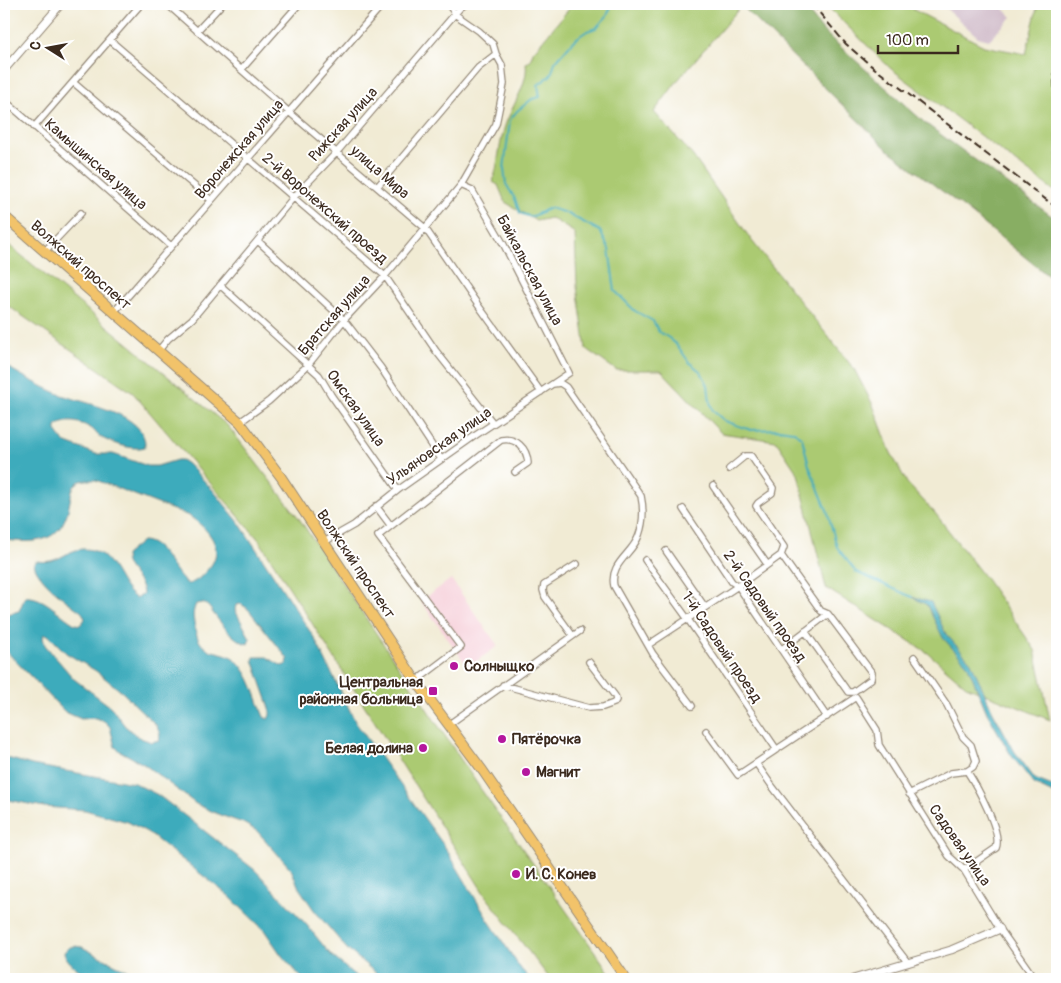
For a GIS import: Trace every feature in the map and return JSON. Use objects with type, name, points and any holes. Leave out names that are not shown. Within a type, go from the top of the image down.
[{"type":"main road","name":"Волжский проспект","points":[[4,216],[240,422],[282,477],[416,681],[483,771],[626,979]]},
{"type":"street","points":[[4,70],[61,4]]},
{"type":"street","points":[[34,127],[111,41],[141,4]]},
{"type":"street","name":"улица Мира","points":[[167,4],[288,112],[425,228],[541,392]]},
{"type":"street","points":[[197,31],[222,4]]},
{"type":"street","points":[[242,69],[299,4]]},
{"type":"street","name":"Воронежская улица","points":[[114,312],[383,4]]},
{"type":"street","points":[[377,187],[478,68],[496,54],[493,44],[456,14],[448,4]]},
{"type":"street","name":"Рижская улица","points":[[158,350],[192,319],[293,198],[337,152],[460,8],[466,4]]},
{"type":"street","name":"2-й Воронежский проезд","points":[[111,41],[385,276],[436,351],[493,423]]},
{"type":"street","name":"Братская улица","points":[[240,422],[269,401],[308,365],[344,320],[385,276],[461,185],[496,124],[504,77],[502,65],[496,54]]},
{"type":"street","points":[[74,83],[211,200]]},
{"type":"street","name":"Камышинская улица","points":[[4,100],[171,246]]},
{"type":"street","name":"Байкальская улица","points":[[461,185],[472,190],[504,245],[569,373]]},
{"type":"street","points":[[44,252],[81,213]]},
{"type":"street","points":[[258,241],[344,320],[381,368],[441,459]]},
{"type":"street","name":"Омская улица","points":[[220,286],[319,375],[398,490]]},
{"type":"street","name":"Ульяновская улица","points":[[324,542],[354,525],[376,506],[441,459],[569,373]]},
{"type":"street","points":[[552,384],[560,383],[566,387],[641,496],[644,512],[639,536],[619,562],[613,581],[617,593],[648,645],[692,706]]},
{"type":"street","points":[[416,681],[461,648],[378,536],[501,440],[514,440],[522,446],[528,456],[528,463],[515,472]]},
{"type":"street","points":[[648,645],[738,586],[780,554],[784,547],[756,506],[772,493],[773,488],[751,456],[745,456],[730,469]]},
{"type":"street","points":[[713,486],[767,564]]},
{"type":"street","points":[[376,506],[391,526]]},
{"type":"street","name":"2-й Садовый проезд","points":[[683,509],[732,582],[738,586],[782,649],[827,717]]},
{"type":"street","points":[[666,551],[705,607]]},
{"type":"street","points":[[780,554],[821,611],[828,614],[872,673],[871,679],[853,692],[848,692],[805,631]]},
{"type":"street","name":"1-й Садовый проезд","points":[[645,560],[777,750]]},
{"type":"street","points":[[573,636],[545,597],[543,590],[544,585],[577,564]]},
{"type":"street","points":[[782,649],[828,614]]},
{"type":"street","points":[[448,725],[580,632]]},
{"type":"street","points":[[909,794],[951,773],[967,771],[976,761],[971,745],[963,737],[947,705],[914,657]]},
{"type":"street","points":[[503,685],[589,708],[602,707],[614,703],[616,700],[615,696],[590,662]]},
{"type":"street","name":"Садовая улица","points":[[827,717],[856,697],[877,730],[879,744],[909,794],[949,856],[964,870],[1035,979]]},
{"type":"street","points":[[706,731],[738,775],[827,717]]},
{"type":"street","points":[[756,763],[908,963]]},
{"type":"street","points":[[964,870],[996,848],[998,844],[998,839],[983,798],[967,771]]},
{"type":"street","points":[[853,979],[951,950],[1000,928]]},
{"type":"street","points":[[874,973],[883,979]]},
{"type":"shaded area","points":[[941,4],[1008,4],[1004,9],[1012,17],[989,40],[978,37]]},
{"type":"shaded area","points":[[451,579],[498,646],[468,667],[421,601]]},
{"type":"green space","points":[[573,4],[743,4],[678,80],[654,112],[693,156],[752,241],[854,369],[873,405],[890,451],[907,483],[935,513],[986,579],[1035,650],[1050,720],[966,686],[928,653],[826,588],[798,474],[776,441],[721,433],[661,370],[616,370],[586,349],[577,287],[575,233],[551,218],[536,221],[505,202],[498,185],[493,182],[504,129],[525,79],[526,63],[530,61],[533,52]]},
{"type":"green space","points":[[750,4],[802,4],[823,31],[925,123],[1057,220],[1057,283],[887,149],[745,9]]},
{"type":"green space","points":[[825,4],[908,4],[914,10],[984,46],[1026,54],[1038,4],[1057,4],[1057,193],[890,68]]},
{"type":"green space","points":[[4,241],[228,426],[298,517],[480,788],[614,979],[550,979],[485,895],[259,540],[133,393],[4,303]]},
{"type":"water","points":[[4,365],[59,394],[112,411],[125,418],[136,426],[143,435],[145,447],[134,448],[116,444],[100,437],[88,427],[74,422],[60,424],[56,427],[56,431],[64,442],[96,454],[113,454],[148,466],[157,466],[177,460],[182,460],[188,464],[212,489],[238,521],[315,639],[356,723],[445,847],[487,918],[521,969],[530,979],[383,979],[347,949],[314,910],[299,888],[291,869],[257,831],[243,823],[196,804],[145,765],[120,751],[115,747],[110,727],[104,721],[96,718],[81,719],[65,712],[4,649],[4,615],[19,611],[25,597],[39,599],[75,624],[80,625],[85,619],[82,612],[49,586],[39,574],[34,563],[37,561],[51,561],[72,551],[84,549],[94,551],[108,561],[129,592],[136,598],[143,594],[142,588],[127,566],[125,555],[142,541],[156,546],[188,584],[194,582],[207,570],[216,554],[215,547],[208,533],[196,521],[189,516],[96,480],[86,480],[77,483],[74,487],[67,515],[56,532],[39,540],[4,540]],"holes":[[[202,603],[208,606],[233,636],[248,644],[250,638],[235,610],[236,605],[241,604],[248,609],[288,659],[287,664],[282,666],[267,657],[254,657],[253,660],[270,708],[268,719],[264,717],[250,680],[237,661],[224,654],[212,651],[201,644],[193,615],[196,604]],[[44,634],[48,635],[66,653],[96,671],[122,692],[156,725],[160,734],[159,740],[152,742],[140,738],[125,726],[111,707],[74,679],[45,645]]]},
{"type":"water","points":[[912,597],[931,602],[946,634],[971,662],[992,710],[1015,752],[1035,779],[1057,788],[1057,795],[1034,784],[1011,755],[987,713],[967,664],[943,638],[927,605]]},
{"type":"water","points":[[4,757],[32,765],[134,783],[158,795],[255,870],[306,924],[331,955],[359,979],[303,979],[282,956],[264,930],[229,896],[147,832],[128,822],[85,810],[44,807],[4,799]]},
{"type":"water","points":[[74,946],[82,947],[118,966],[151,979],[112,980],[90,976],[73,966],[66,957],[64,952]]},
{"type":"waterway","points":[[612,4],[607,16],[596,28],[587,31],[574,40],[555,62],[551,75],[538,85],[540,97],[532,99],[517,111],[510,120],[504,169],[506,184],[515,199],[520,213],[531,217],[550,208],[566,213],[600,231],[609,249],[615,291],[635,311],[653,321],[659,332],[677,345],[689,362],[701,372],[708,385],[713,411],[725,421],[751,430],[779,429],[793,431],[802,438],[809,466],[827,510],[837,547],[856,572],[912,597]]},
{"type":"railway","points":[[812,4],[846,44],[869,64],[1057,208]]},
{"type":"railway","points":[[1057,20],[1054,82],[1057,116]]},
{"type":"place","name":"Солныщко","points":[[454,666]]},
{"type":"place","name":"Центральная районная больница","points":[[433,691]]},
{"type":"place","name":"Пятёрочка","points":[[502,739]]},
{"type":"place","name":"Белая долина","points":[[423,748]]},
{"type":"place","name":"Магнит","points":[[526,772]]},
{"type":"place","name":"И. С. Конев","points":[[516,874]]}]
